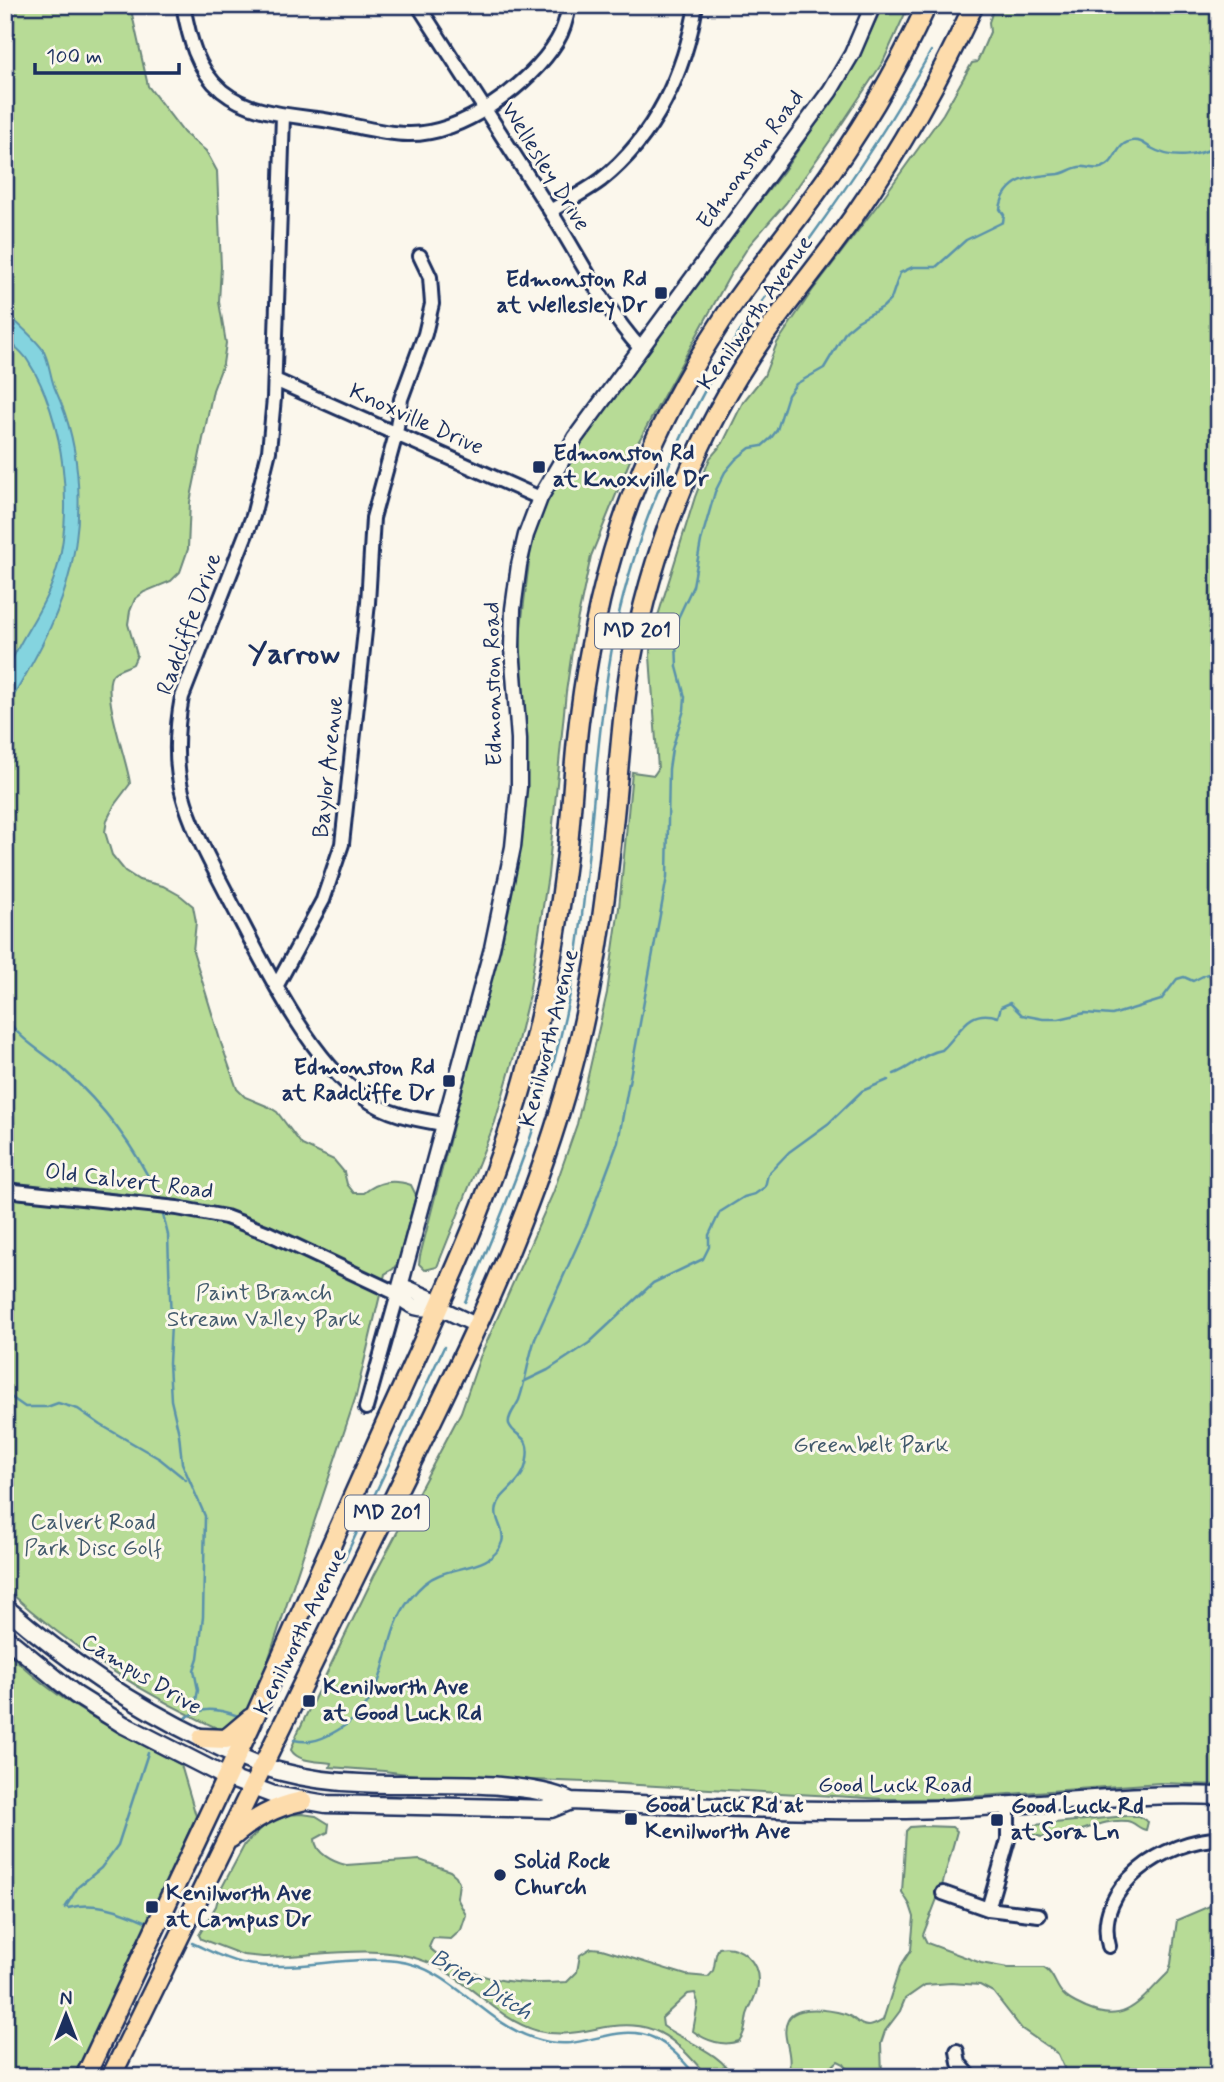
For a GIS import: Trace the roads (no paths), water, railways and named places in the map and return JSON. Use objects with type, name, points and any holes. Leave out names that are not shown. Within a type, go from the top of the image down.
[{"type":"main road","name":"Kenilworth Avenue","points":[[85,2077],[256,1713],[438,1307],[492,1177],[531,1058],[549,978],[558,927],[579,720],[590,645],[603,587],[632,494],[665,418],[701,354],[740,293],[862,127],[897,66],[927,5]]},
{"type":"main road","name":"Kenilworth Avenue","points":[[111,2077],[435,1415],[531,1198],[565,1096],[577,1050],[603,920],[630,667],[645,597],[678,498],[699,449],[735,381],[764,336],[852,219],[894,156],[930,97],[974,5]]},
{"type":"main road","name":"Campus Drive","points":[[5,1607],[63,1655],[144,1708],[263,1766]]},
{"type":"main road","name":"Campus Drive","points":[[5,1637],[49,1674],[98,1709],[148,1739],[252,1788]]},
{"type":"main road","points":[[202,1738],[226,1739],[256,1713]]},
{"type":"main road","name":"Good Luck Road","points":[[263,1766],[320,1780],[501,1788],[554,1793],[571,1801],[872,1810],[1008,1805],[1139,1795],[1219,1796]]},
{"type":"main road","name":"Good Luck Road","points":[[252,1788],[302,1801],[379,1806],[551,1809],[571,1801]]},
{"type":"main road","points":[[226,1843],[257,1817],[282,1805],[302,1801]]},
{"type":"street","points":[[183,5],[200,65],[213,82],[233,99],[260,110],[284,115],[408,135],[434,131],[485,110],[523,81],[559,38],[569,5]]},
{"type":"street","name":"Wellesley Drive","points":[[418,5],[550,211],[606,305],[640,348]]},
{"type":"street","points":[[550,211],[581,194],[616,167],[658,115],[683,61],[696,5]]},
{"type":"street","name":"Edmonston Road","points":[[366,1408],[492,948],[513,847],[519,775],[512,648],[513,609],[526,535],[540,498],[575,438],[830,91],[852,54],[873,5]]},
{"type":"street","name":"Radcliffe Drive","points":[[284,115],[273,422],[265,474],[253,516],[182,697],[177,723],[177,765],[182,794],[196,831],[240,918],[312,1044],[349,1086],[378,1107],[391,1113],[443,1124]]},
{"type":"street","name":"Baylor Avenue","points":[[277,985],[323,900],[342,844],[368,603],[373,518],[396,434],[401,399],[425,334],[432,304],[430,278],[420,256]]},
{"type":"street","name":"Knoxville Drive","points":[[275,380],[540,498]]},
{"type":"street","name":"Old Calvert Road","points":[[5,1191],[177,1208],[226,1217],[398,1294],[405,1303],[422,1311],[438,1307],[476,1325]]},
{"type":"street","points":[[988,1909],[1008,1840],[1008,1805]]},
{"type":"street","points":[[1108,1947],[1105,1929],[1109,1909],[1133,1875],[1155,1857],[1172,1849],[1200,1840],[1219,1839]]},
{"type":"street","points":[[943,1893],[988,1909],[1039,1915]]},
{"type":"street","points":[[957,2051],[959,2063],[971,2077]]},
{"type":"water","points":[[5,312],[36,341],[45,355],[72,438],[78,513],[72,562],[61,602],[39,650],[5,711],[6,674],[44,603],[54,578],[61,553],[65,497],[58,437],[50,409],[28,361],[5,338]]},
{"type":"waterway","points":[[465,1302],[530,1137],[567,1010],[581,927],[600,732],[611,654],[617,621],[646,522],[683,434],[728,350],[841,194],[888,124],[931,51]]},
{"type":"waterway","points":[[294,1740],[311,1741],[322,1738],[356,1716],[369,1702],[400,1616],[413,1596],[435,1577],[492,1557],[502,1542],[497,1507],[525,1468],[528,1451],[525,1440],[509,1424],[509,1418],[519,1400],[535,1339],[588,1222],[618,1142],[667,877],[669,769],[685,697],[677,667],[678,618],[693,586],[701,541],[715,492],[725,472],[750,448],[762,446],[771,438],[777,430],[788,395],[796,384],[824,368],[846,331],[891,299],[900,273],[913,267],[936,267],[966,240],[1003,222],[1004,215],[1000,209],[1003,198],[1014,184],[1079,167],[1106,166],[1122,146],[1132,141],[1177,156],[1219,146]]},
{"type":"waterway","points":[[894,1074],[929,1054],[942,1050],[972,1019],[987,1015],[998,1017],[1001,1007],[1010,1003],[1022,1015],[1043,1019],[1059,1019],[1085,1013],[1112,1015],[1161,1000],[1177,979],[1184,977],[1193,981],[1207,974],[1219,981]]},
{"type":"waterway","points":[[5,1015],[24,1038],[64,1070],[105,1112],[139,1160],[157,1194]]},
{"type":"waterway","points":[[523,1382],[548,1370],[589,1343],[653,1283],[703,1259],[709,1247],[709,1235],[720,1212],[765,1187],[768,1174],[789,1152],[829,1123],[862,1091],[888,1080]]},
{"type":"waterway","points":[[163,1215],[168,1235],[171,1400],[182,1463],[205,1516],[203,1617],[194,1670],[198,1690],[194,1712]]},
{"type":"waterway","points":[[343,1562],[444,1347]]},
{"type":"waterway","points":[[5,1393],[25,1407],[47,1407],[58,1403],[78,1409],[160,1459],[186,1480]]},
{"type":"waterway","points":[[183,1720],[203,1710],[223,1711],[238,1716]]},
{"type":"waterway","points":[[65,1908],[78,1887],[101,1868],[118,1845],[148,1753]]},
{"type":"waterway","name":"Brier Ditch","points":[[68,1908],[98,1906],[145,1921]]},
{"type":"waterway","name":"Brier Ditch","points":[[192,1943],[229,1959],[261,1966],[357,1960],[396,1961],[416,1965],[434,1973],[498,2020],[533,2038],[565,2043],[622,2033],[644,2034],[666,2046],[697,2077]]},
{"type":"place","name":"Edmonston Rd at Wellesley Dr","points":[[661,293]]},
{"type":"place","name":"Edmonston Rd at Knoxville Dr","points":[[539,467]]},
{"type":"place","name":"Edmonston Rd at Radcliffe Dr","points":[[449,1081]]},
{"type":"place","name":"Kenilworth Ave at Good Luck Rd","points":[[309,1701]]},
{"type":"place","name":"Good Luck Rd at Kenilworth Ave","points":[[631,1819]]},
{"type":"place","name":"Good Luck Rd at Sora Ln","points":[[997,1820]]},
{"type":"place","name":"Solid Rock Church","points":[[500,1875]]},
{"type":"place","name":"Kenilworth Ave at Campus Dr","points":[[152,1907]]},
{"type":"district","name":"Yarrow","points":[[294,654]]},
{"type":"park label","name":"Paint Branch Stream Valley Park","points":[[264,1307]]},
{"type":"park label","name":"Greenbelt Park","points":[[871,1446]]},
{"type":"park label","name":"Calvert Road Park Disc Golf","points":[[93,1536]]}]
